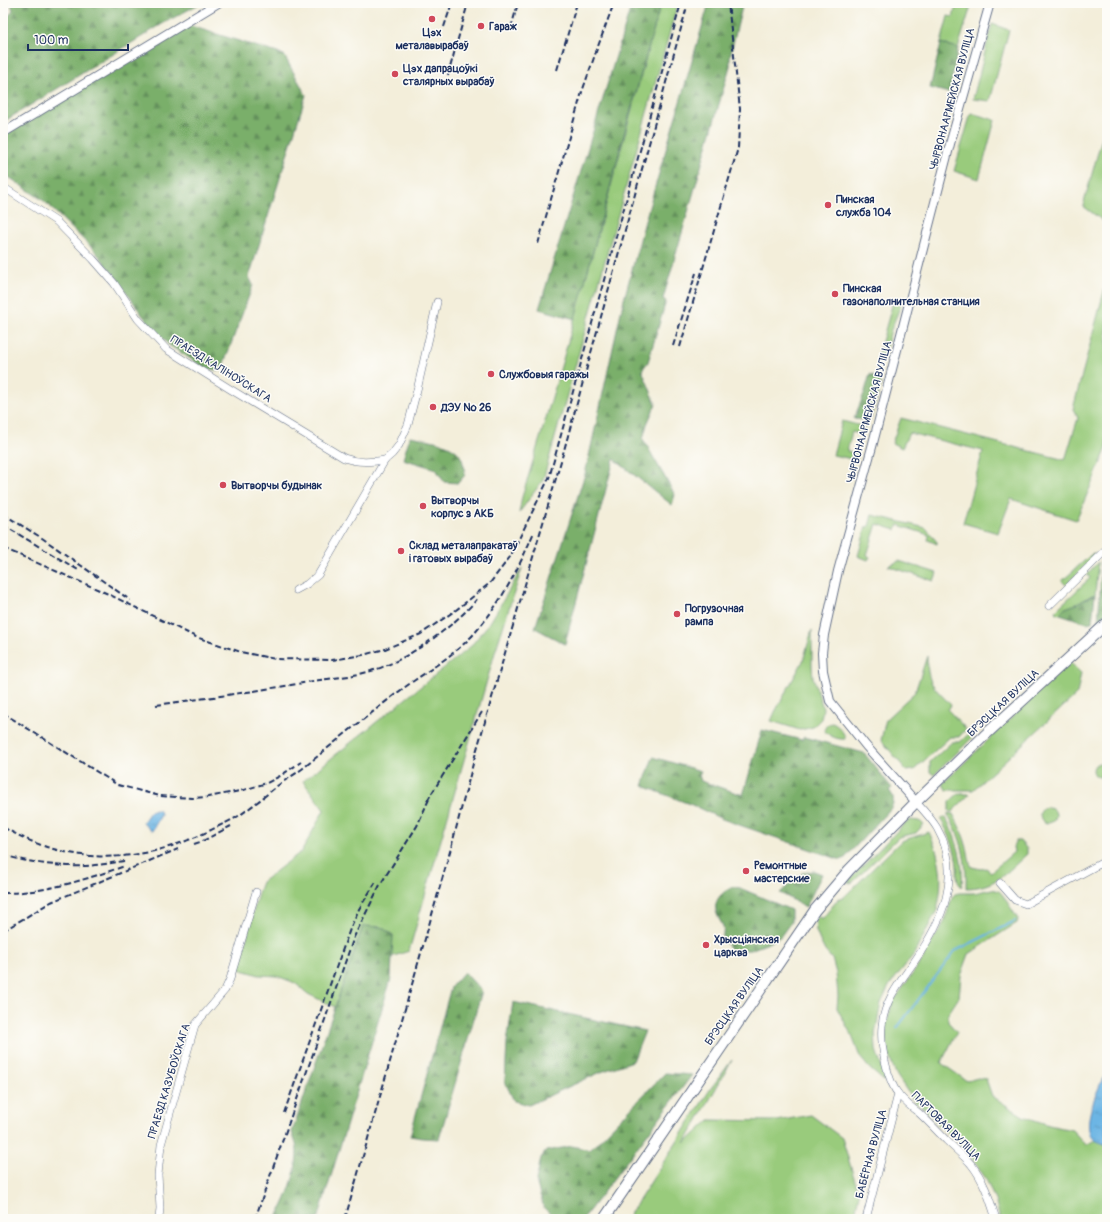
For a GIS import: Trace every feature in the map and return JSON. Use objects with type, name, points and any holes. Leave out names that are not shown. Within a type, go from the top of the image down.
[{"type":"main road","name":"БРЭСЦКАЯ ВУЛІЦА","points":[[604,1219],[815,910],[849,870],[916,802],[984,736],[1107,623]]},
{"type":"street","points":[[3,133],[218,3]]},
{"type":"street","name":"ЧЫРВОНААРМЕЙСКАЯ ВУЛІЦА","points":[[916,802],[866,746],[830,701],[823,671],[822,653],[824,635],[842,556],[870,454],[950,144],[990,3]]},
{"type":"street","name":"ПРАЕЗД КАЛІНОЎСКАГА","points":[[3,186],[38,208],[62,227],[114,283],[138,319],[166,348],[230,389],[344,458],[354,462],[385,460]]},
{"type":"street","points":[[296,590],[318,575],[324,567],[385,460],[399,445],[408,425],[436,302]]},
{"type":"street","points":[[1048,606],[1107,549]]},
{"type":"street","points":[[898,1094],[889,1074],[882,1048],[882,1026],[886,1005],[892,993],[922,951],[937,924],[947,898],[949,883],[949,867],[944,844],[932,820],[916,802]]},
{"type":"street","points":[[1000,883],[1015,900],[1026,904],[1107,860]]},
{"type":"street","name":"ПРАЕЗД КАЗУБОЎСКАГА","points":[[159,1219],[160,1208],[158,1175],[161,1145],[195,1025],[225,990],[230,979],[256,892]]},
{"type":"street","name":"БАБЁРНАЯ ВУЛІЦА","points":[[866,1219],[898,1094]]},
{"type":"street","name":"ПАРТОВАЯ ВУЛІЦА","points":[[898,1094],[971,1164],[981,1180],[990,1200],[996,1219]]},
{"type":"green space","points":[[11,3],[201,3],[164,23],[3,122],[3,22],[13,11]]},
{"type":"green space","points":[[632,3],[661,3],[575,319],[539,309]]},
{"type":"green space","points":[[661,3],[678,3],[543,480],[519,513],[522,497],[576,313]]},
{"type":"green space","points":[[709,3],[743,3],[730,56],[730,66],[663,299],[666,301],[648,362],[642,370],[656,404],[647,424],[643,439],[675,495],[672,505],[614,459],[565,644],[535,628],[585,474],[622,307],[645,221]]},
{"type":"green space","points":[[957,3],[972,3],[958,48],[941,43],[948,16],[953,17]]},
{"type":"green space","points":[[992,24],[1009,30],[990,101],[973,99]]},
{"type":"green space","points":[[191,26],[284,55],[306,95],[249,277],[253,285],[221,371],[205,368],[169,345],[143,316],[118,280],[95,251],[44,201],[3,173],[3,136],[181,29]]},
{"type":"green space","points":[[941,43],[958,48],[949,93],[930,88]]},
{"type":"green space","points":[[971,113],[995,120],[979,179],[954,171]]},
{"type":"green space","points":[[1107,120],[1107,224],[1083,206]]},
{"type":"green space","points":[[1107,280],[1107,448],[1076,520],[1011,499],[998,533],[963,523],[983,451],[909,433],[902,448],[892,443],[901,418],[1065,460],[1078,418],[1073,409]]},
{"type":"green space","points":[[893,302],[900,303],[900,307],[891,330],[884,356],[877,359]]},
{"type":"green space","points":[[870,374],[879,378],[881,385],[870,420],[854,419],[865,391]]},
{"type":"green space","points":[[842,421],[862,426],[864,428],[864,432],[861,434],[852,432],[847,451],[857,454],[856,460],[833,455]]},
{"type":"green space","points":[[410,436],[439,442],[458,452],[464,465],[465,475],[458,483],[444,482],[436,469],[403,459]]},
{"type":"green space","points":[[872,515],[926,528],[937,544],[928,540],[929,535],[898,525],[896,530],[877,524],[867,555],[870,557],[868,560],[858,556],[866,527],[869,526]]},
{"type":"green space","points":[[1093,553],[1093,558],[1066,585],[1062,581]]},
{"type":"green space","points":[[1107,553],[1107,581],[1100,592],[1101,558]]},
{"type":"green space","points":[[899,561],[937,573],[934,581],[888,566]]},
{"type":"green space","points":[[1098,562],[1095,595],[1092,595],[1079,603],[1063,609],[1060,614],[1056,613],[1055,611],[1090,578],[1087,574]]},
{"type":"green space","points":[[522,568],[496,649],[409,951],[391,957],[393,935],[381,927],[363,926],[335,1007],[308,994],[295,983],[277,976],[259,975],[239,969],[262,882],[302,851],[324,810],[303,781],[470,647],[491,621]]},
{"type":"green space","points":[[1107,581],[1107,616],[1098,624],[1100,592]]},
{"type":"green space","points":[[1092,595],[1095,595],[1092,622],[1087,623],[1060,614],[1063,609],[1079,603]]},
{"type":"green space","points":[[812,630],[813,677],[823,708],[821,719],[813,727],[800,730],[771,721],[803,661]]},
{"type":"green space","points":[[927,656],[928,673],[932,684],[951,705],[948,710],[966,729],[959,737],[950,737],[914,770],[907,771],[881,740],[886,719],[915,692]]},
{"type":"green space","points":[[1070,662],[1081,673],[1077,694],[973,790],[947,790],[942,784]]},
{"type":"green space","points":[[832,723],[841,730],[845,739],[833,737],[824,730],[827,725]]},
{"type":"green space","points":[[762,730],[802,740],[804,737],[864,753],[892,788],[889,790],[893,799],[891,808],[845,858],[841,860],[722,819],[692,805],[643,786],[653,757],[701,771],[699,775],[701,781],[743,795]]},
{"type":"green space","points":[[973,730],[973,737],[934,775],[930,772],[930,762],[952,742],[960,742]]},
{"type":"green space","points":[[1097,763],[1103,763],[1107,767],[1107,773],[1103,777],[1097,777],[1093,773],[1093,767]]},
{"type":"green space","points":[[958,794],[970,794],[952,812],[949,811],[949,802]]},
{"type":"green space","points":[[1048,807],[1055,812],[1056,815],[1051,822],[1048,823],[1041,818],[1040,815],[1045,808]]},
{"type":"green space","points":[[948,813],[953,814],[963,835],[972,867],[981,869],[986,868],[991,872],[1014,852],[1013,847],[1016,841],[1020,841],[1027,849],[1027,854],[1007,873],[993,882],[966,888],[966,869],[963,850],[957,832]]},
{"type":"green space","points":[[943,817],[946,818],[950,826],[959,851],[962,869],[962,887],[958,883],[954,848],[947,830],[941,820]]},
{"type":"green space","points":[[911,820],[919,821],[924,824],[916,833],[899,837],[853,882],[849,883],[848,881],[906,822]]},
{"type":"green space","points":[[929,832],[939,860],[941,879],[939,899],[937,910],[914,954],[889,986],[881,1003],[875,1034],[876,1050],[886,1080],[884,1081],[870,1069],[860,1057],[852,1036],[837,1008],[838,996],[836,973],[832,959],[825,951],[816,931],[815,920],[818,916],[822,919],[839,898],[844,897],[901,841]]},
{"type":"green space","points":[[814,871],[822,874],[806,907],[780,893],[802,873]]},
{"type":"green space","points":[[734,887],[740,888],[791,910],[791,922],[780,937],[750,950],[731,950],[722,939],[723,926],[717,916],[716,905],[722,894]]},
{"type":"green space","points":[[992,889],[999,891],[1002,894],[1018,919],[1017,923],[969,954],[961,976],[959,997],[948,1014],[948,1022],[957,1032],[941,1063],[967,1081],[978,1078],[986,1079],[992,1096],[1023,1116],[1049,1125],[1072,1130],[1086,1145],[1095,1140],[1107,1145],[1107,1219],[1000,1219],[996,1203],[986,1179],[972,1158],[955,1138],[941,1128],[926,1110],[914,1101],[897,1076],[892,1065],[886,1041],[886,1026],[892,1003],[923,959],[926,949],[940,930],[945,920],[952,897],[959,893],[974,893]]},
{"type":"green space","points":[[363,926],[381,927],[393,935],[391,979],[318,1219],[275,1219],[284,1204],[292,1183],[297,1152],[292,1132]]},
{"type":"green space","points":[[464,972],[482,991],[439,1139],[410,1136],[451,987]]},
{"type":"green space","points":[[513,1002],[645,1031],[633,1061],[601,1072],[529,1105],[514,1101],[505,1082],[507,1042]]},
{"type":"green space","points":[[732,1060],[685,1143],[710,1120],[777,1121],[811,1115],[842,1138],[859,1194],[854,1219],[627,1219],[711,1088]]},
{"type":"green space","points":[[665,1073],[692,1075],[583,1219],[556,1219],[544,1208],[536,1181],[541,1158],[546,1151],[572,1146],[590,1150]]},
{"type":"water","points":[[155,810],[160,811],[161,815],[152,831],[143,822],[150,812]]},
{"type":"water","points":[[1103,1078],[1107,1079],[1107,1145],[1095,1140],[1091,1135],[1089,1128],[1091,1110]]},
{"type":"waterway","points":[[897,1028],[955,951],[1015,921]]},
{"type":"railway","points":[[444,27],[452,3]]},
{"type":"railway","points":[[448,75],[468,3]]},
{"type":"railway","points":[[511,28],[518,3]]},
{"type":"railway","points":[[557,70],[577,3]]},
{"type":"railway","points":[[538,244],[582,92],[614,3]]},
{"type":"railway","points":[[3,548],[106,593],[196,637],[241,652],[275,659],[332,660],[363,655],[385,649],[421,634],[456,610],[490,583],[510,557],[549,478],[681,3]]},
{"type":"railway","points":[[345,1219],[451,848],[475,756],[561,461],[688,3]]},
{"type":"railway","points":[[680,347],[738,148],[740,109],[728,3]]},
{"type":"railway","points":[[673,346],[696,273]]},
{"type":"railway","points":[[3,514],[42,538],[130,600]]},
{"type":"railway","points":[[3,525],[80,571]]},
{"type":"railway","points":[[3,827],[29,840],[54,849],[80,855],[106,857],[132,855],[158,850],[184,842],[233,819],[302,769],[391,698],[451,655],[471,637],[499,601],[507,588],[534,532]]},
{"type":"railway","points":[[156,705],[348,676],[371,671],[399,659],[428,642],[456,621],[477,599]]},
{"type":"railway","points":[[427,801],[482,712]]},
{"type":"railway","points":[[3,713],[118,785],[160,796],[192,798],[208,797],[240,791],[267,783],[301,762]]},
{"type":"railway","points":[[255,1219],[354,937],[380,885],[417,826],[430,797]]},
{"type":"railway","points":[[194,844],[203,841],[231,826]]},
{"type":"railway","points":[[3,931],[51,902],[178,849]]},
{"type":"railway","points":[[3,855],[52,865],[68,866],[89,866],[124,861]]},
{"type":"railway","points":[[3,893],[35,891],[50,888],[125,866]]},
{"type":"railway","points":[[284,1113],[350,929],[359,909],[377,880]]},
{"type":"place","name":"Цэх металавырабаў","points":[[432,19]]},
{"type":"place","name":"Гараж","points":[[481,26]]},
{"type":"place","name":"Цэх дапрацоўкі сталярных вырабаў","points":[[395,74]]},
{"type":"place","name":"Пинская служба 104","points":[[828,205]]},
{"type":"place","name":"Пинская газонаполнительная станция","points":[[835,294]]},
{"type":"place","name":"Службовыя гаражы","points":[[491,374]]},
{"type":"place","name":"ДЭУ № 26","points":[[433,407]]},
{"type":"place","name":"Вытворчы будынак","points":[[223,485]]},
{"type":"place","name":"Вытворчы корпус з АКБ","points":[[423,506]]},
{"type":"place","name":"Склад металапракатаў і гатовых вырабаў","points":[[401,551]]},
{"type":"place","name":"Погрузочная рампа","points":[[677,614]]},
{"type":"place","name":"Ремонтные мастерские","points":[[746,871]]},
{"type":"place","name":"Хрысціянская царква","points":[[706,945]]}]
